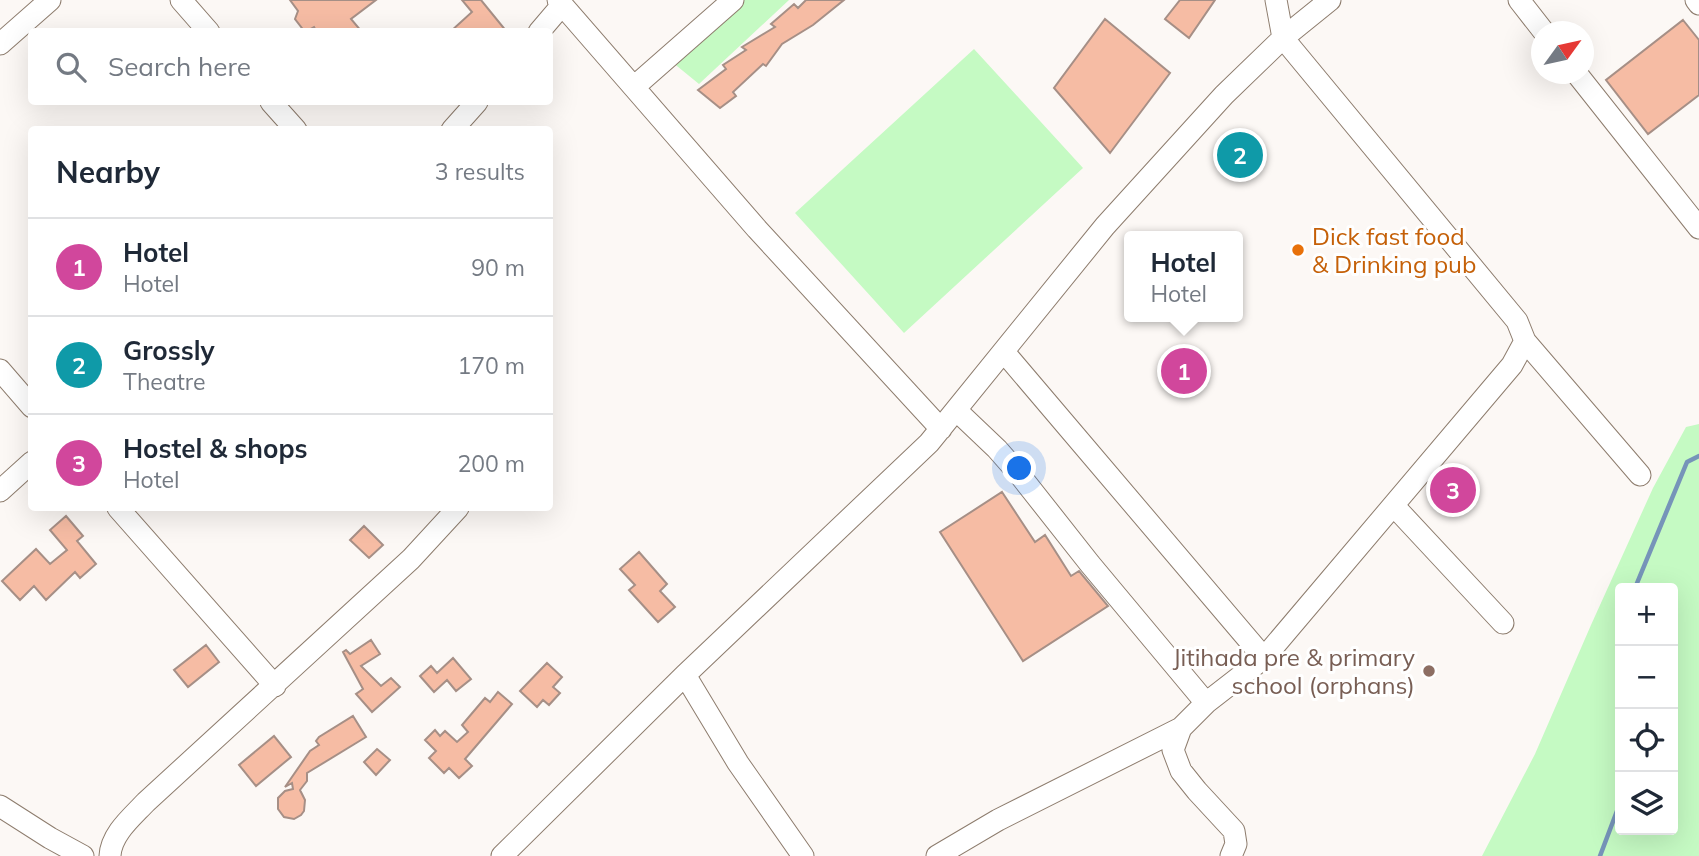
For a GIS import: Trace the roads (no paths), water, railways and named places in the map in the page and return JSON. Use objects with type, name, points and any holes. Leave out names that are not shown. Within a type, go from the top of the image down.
[{"type":"street","points":[[0,44],[50,0]]},
{"type":"street","points":[[181,0],[206,28]]},
{"type":"street","points":[[634,87],[733,0]]},
{"type":"street","points":[[1276,0],[1283,38],[1517,321],[1525,341],[1640,475]]},
{"type":"street","points":[[502,856],[685,675],[929,443],[1105,226],[1224,95],[1283,38],[1330,0]]},
{"type":"street","points":[[1519,0],[1535,21]]},
{"type":"street","points":[[1696,0],[1699,4]]},
{"type":"street","points":[[542,28],[560,3],[757,229],[941,429]]},
{"type":"street","points":[[1585,84],[1699,228]]},
{"type":"street","points":[[274,105],[292,126]]},
{"type":"street","points":[[456,126],[474,105]]},
{"type":"street","points":[[937,856],[998,821],[1181,728],[1206,703],[1264,658],[1512,365],[1525,341]]},
{"type":"street","points":[[1004,352],[1264,658]]},
{"type":"street","points":[[0,370],[28,402]]},
{"type":"street","points":[[957,410],[1019,474],[1206,703]]},
{"type":"street","points":[[0,491],[28,466]]},
{"type":"street","points":[[1394,506],[1503,623]]},
{"type":"street","points":[[121,511],[275,686]]},
{"type":"street","points":[[110,856],[114,840],[124,825],[411,559],[455,511]]},
{"type":"street","points":[[685,675],[738,763],[803,856]]},
{"type":"street","points":[[1181,728],[1173,750],[1181,771],[1234,831],[1236,844],[1231,856]]},
{"type":"street","points":[[0,806],[83,856]]},
{"type":"waterway","points":[[1637,583],[1687,462],[1699,456]]},
{"type":"waterway","points":[[1600,856],[1615,816]]},
{"type":"place","name":"Grossly","points":[[1240,155]]},
{"type":"place","name":"Dick fast food & Drinking pub","points":[[1298,250]]},
{"type":"place","name":"Hotel","points":[[1184,371]]},
{"type":"place","name":"Hostel & shops","points":[[1453,490]]},
{"type":"place","name":"Jitihada pre & primary school (orphans)","points":[[1429,671]]}]
